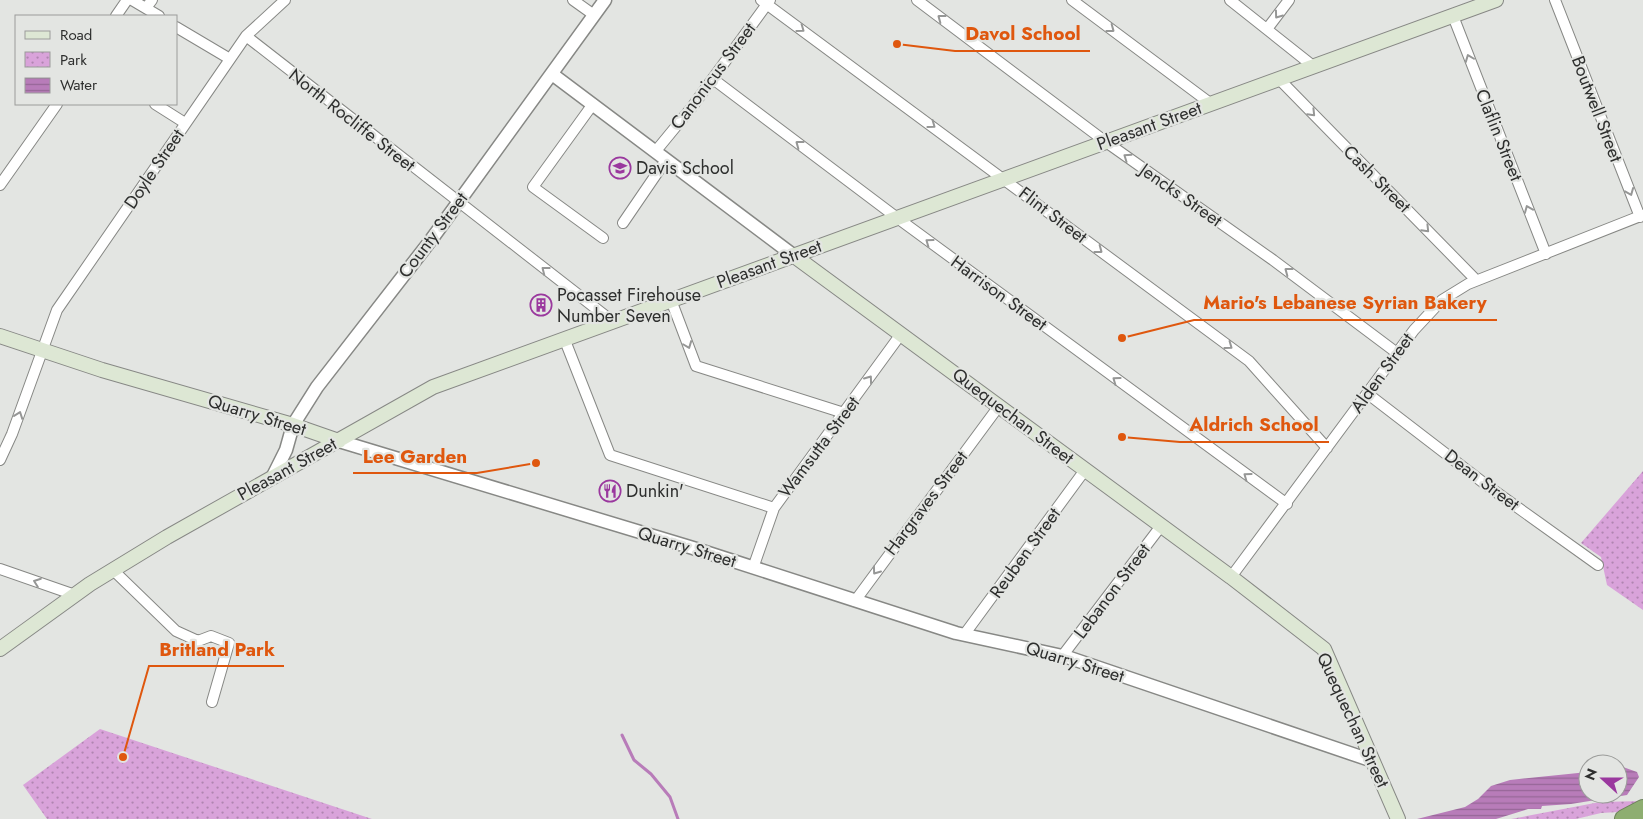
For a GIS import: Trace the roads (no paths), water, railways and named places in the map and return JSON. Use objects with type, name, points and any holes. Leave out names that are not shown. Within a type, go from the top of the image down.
[{"type":"main road","name":"Pleasant Street","points":[[0,649],[113,570],[273,476],[433,387],[1496,0]]},
{"type":"main road","name":"Quequechan Street","points":[[793,255],[1231,577],[1325,651],[1398,819]]},
{"type":"main road","name":"Quarry Street","points":[[0,336],[102,370],[293,425],[338,441]]},
{"type":"street","points":[[117,15],[127,0]]},
{"type":"street","points":[[132,0],[149,4],[158,15]]},
{"type":"street","name":"Doyle Street","points":[[0,460],[12,434],[57,310],[246,36],[285,0]]},
{"type":"street","points":[[573,0],[594,15]]},
{"type":"street","name":"County Street","points":[[273,476],[284,456],[293,425],[317,387],[458,203],[605,0]]},
{"type":"street","name":"Jencks Street","points":[[917,0],[1106,142],[1273,260],[1397,353]]},
{"type":"street","points":[[1072,0],[1210,103]]},
{"type":"street","points":[[1230,0],[1313,66]]},
{"type":"street","points":[[1267,29],[1288,0]]},
{"type":"street","name":"Boutwell Street","points":[[1555,0],[1641,216]]},
{"type":"street","name":"Canonicus Street","points":[[656,152],[713,79],[766,2]]},
{"type":"street","name":"Flint Street","points":[[766,2],[1249,361],[1327,448]]},
{"type":"street","name":"Claflin Street","points":[[1453,16],[1546,254]]},
{"type":"street","points":[[178,27],[230,59]]},
{"type":"street","name":"North Rocliffe Street","points":[[246,36],[458,203],[612,321]]},
{"type":"street","name":"Quequechan Street","points":[[552,74],[793,255]]},
{"type":"street","name":"Cash Street","points":[[1278,78],[1476,280]]},
{"type":"street","name":"Harrison Street","points":[[713,79],[896,217],[1287,504]]},
{"type":"street","points":[[593,104],[533,187],[602,238]]},
{"type":"street","points":[[0,185],[56,105]]},
{"type":"street","points":[[156,105],[185,124]]},
{"type":"street","points":[[623,222],[666,160]]},
{"type":"street","name":"Alden Street","points":[[1231,577],[1287,504],[1397,353],[1436,305],[1476,280],[1641,216]]},
{"type":"street","points":[[671,300],[696,366],[844,413]]},
{"type":"street","name":"Wamsutta Street","points":[[753,568],[774,508],[901,334]]},
{"type":"street","points":[[564,338],[610,455],[774,508]]},
{"type":"street","name":"Dean Street","points":[[1368,394],[1490,487],[1598,565]]},
{"type":"street","name":"Hargraves Street","points":[[855,601],[999,406]]},
{"type":"street","name":"Quarry Street","points":[[338,441],[753,568],[964,635],[1063,655],[1373,761]]},
{"type":"street","name":"Reuben Street","points":[[964,635],[1085,470]]},
{"type":"street","name":"Lebanon Street","points":[[1063,655],[1161,526]]},
{"type":"street","points":[[0,568],[75,595]]},
{"type":"street","points":[[113,570],[176,632],[198,641],[211,636],[230,643],[212,702]]},
{"type":"water","points":[[1628,769],[1637,772],[1639,777],[1628,794]]},
{"type":"water","points":[[1578,773],[1578,803],[1542,806],[1541,809],[1528,809],[1496,819],[1417,819],[1465,807],[1478,799],[1491,786],[1510,780]]},
{"type":"waterway","points":[[622,735],[634,760],[651,774],[670,797],[678,819]]},
{"type":"place","name":"Davol School","points":[[897,44]]},
{"type":"place","name":"Davis School","points":[[620,168]]},
{"type":"place","name":"Pocasset Firehouse Number Seven","points":[[541,305]]},
{"type":"place","name":"Mario's Lebanese Syrian Bakery","points":[[1122,338]]},
{"type":"place","name":"Aldrich School","points":[[1122,437]]},
{"type":"place","name":"Lee Garden","points":[[536,463]]},
{"type":"place","name":"Dunkin'","points":[[610,491]]},
{"type":"place","name":"Britland Park","points":[[123,757]]}]
